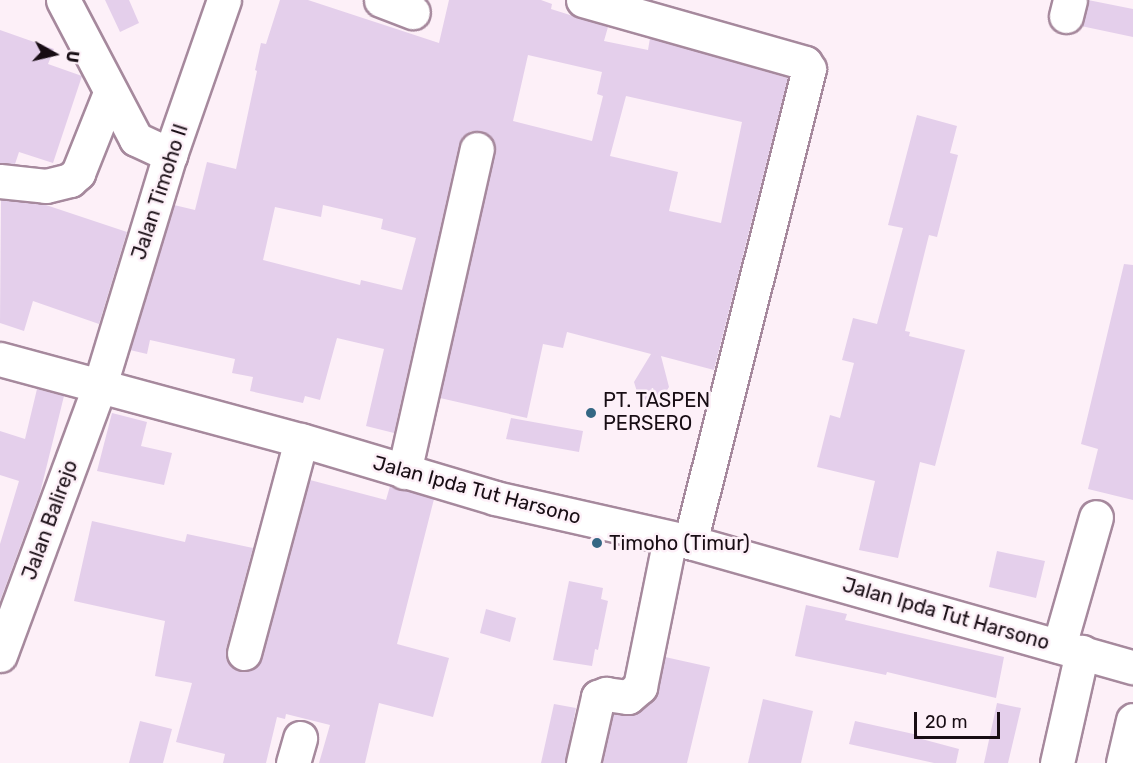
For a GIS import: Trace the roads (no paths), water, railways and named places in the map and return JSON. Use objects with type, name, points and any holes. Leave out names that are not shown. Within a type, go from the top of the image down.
[{"type":"street","points":[[63,0],[136,139],[170,155]]},
{"type":"street","name":"Jalan Timoho II","points":[[100,385],[170,155],[224,0]]},
{"type":"street","points":[[381,0],[413,12]]},
{"type":"street","points":[[583,0],[805,63],[810,73],[640,687],[628,697],[606,694],[598,697],[583,763]]},
{"type":"street","points":[[0,181],[46,186],[70,180],[78,173],[110,93]]},
{"type":"street","points":[[404,472],[477,149]]},
{"type":"street","name":"Jalan Ipda Tut Harsono","points":[[0,359],[301,440],[495,498],[680,540],[1133,667]]},
{"type":"street","name":"Jalan Balirejo","points":[[0,655],[100,385]]},
{"type":"street","points":[[244,653],[301,440]]},
{"type":"street","points":[[1057,763],[1071,649],[1096,517]]},
{"type":"street","points":[[1123,763],[1133,720]]},
{"type":"place","name":"PT. TASPEN PERSERO","points":[[591,413]]},
{"type":"place","name":"Timoho (Timur)","points":[[597,543]]}]
